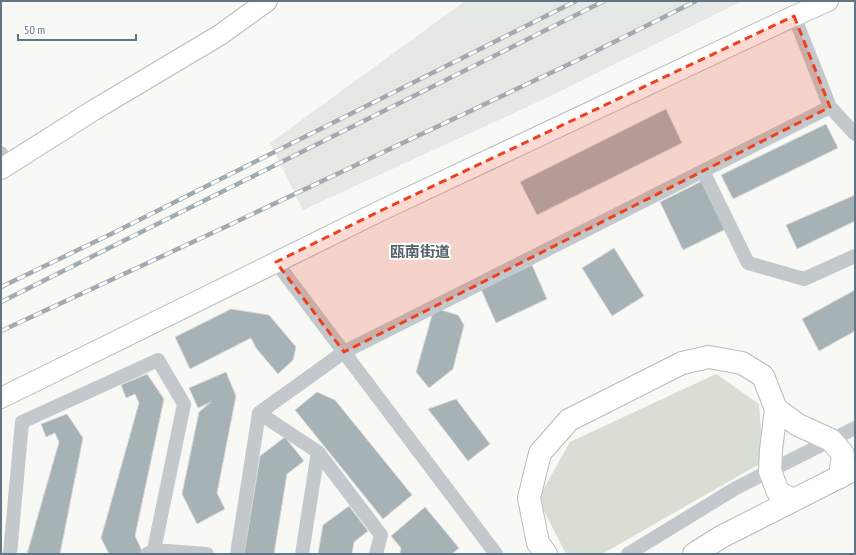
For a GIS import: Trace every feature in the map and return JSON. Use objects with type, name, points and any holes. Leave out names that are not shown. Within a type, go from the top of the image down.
[{"type":"main road","points":[[546,554],[538,543],[529,498],[540,453],[569,420],[682,363],[709,357],[742,363],[763,376],[776,409],[770,471],[778,492],[793,500]]},
{"type":"main road","points":[[694,554],[721,537],[847,473],[843,454],[831,440],[798,425],[776,409]]},
{"type":"street","points":[[3,162],[220,35],[267,1]]},
{"type":"street","points":[[1,398],[380,210],[828,1]]},
{"type":"street","points":[[794,16],[830,107],[855,134]]},
{"type":"street","points":[[237,554],[259,413],[344,352],[830,107]]},
{"type":"street","points":[[703,171],[748,263],[804,279],[855,256]]},
{"type":"street","points":[[276,262],[496,554]]},
{"type":"street","points":[[10,554],[22,422],[158,360],[184,404],[150,552],[207,554]]},
{"type":"street","points":[[259,413],[318,452],[380,535],[376,554]]},
{"type":"street","points":[[628,554],[736,488],[855,428]]},
{"type":"street","points":[[302,554],[318,452]]},
{"type":"highlighted area","points":[[794,16],[830,107],[344,352],[276,262],[380,211]]},
{"type":"shaded area","points":[[465,1],[742,1],[555,94],[303,210],[270,143]]},
{"type":"shaded area","points":[[716,374],[759,404],[763,462],[602,554],[566,554],[538,499],[570,442]]},
{"type":"building","points":[[666,109],[682,143],[537,215],[520,182]]},
{"type":"building","points":[[826,124],[838,148],[733,199],[721,175]]},
{"type":"building","points":[[702,181],[726,229],[683,250],[660,202]]},
{"type":"building","points":[[855,195],[855,221],[797,249],[786,225]]},
{"type":"building","points":[[614,248],[644,296],[612,316],[582,268]]},
{"type":"building","points":[[532,265],[547,299],[496,323],[481,289]]},
{"type":"building","points":[[855,290],[855,331],[819,351],[802,319]]},
{"type":"building","points":[[434,308],[458,315],[464,325],[453,369],[429,388],[416,372]]},
{"type":"building","points":[[231,309],[269,315],[296,347],[293,360],[278,374],[256,348],[251,338],[190,369],[175,337]]},
{"type":"building","points":[[226,372],[236,396],[217,493],[225,509],[197,524],[182,494],[199,412],[211,402],[198,408],[189,388]]},
{"type":"building","points":[[147,374],[164,399],[135,536],[143,553],[109,554],[101,538],[139,403],[135,394],[126,398],[121,385]]},
{"type":"building","points":[[317,392],[335,400],[412,495],[383,519],[295,410]]},
{"type":"building","points":[[456,399],[490,444],[468,461],[428,409]]},
{"type":"building","points":[[67,414],[83,438],[60,554],[27,554],[59,442],[55,433],[46,437],[41,424]]},
{"type":"building","points":[[285,437],[304,461],[287,474],[274,554],[244,554],[260,456]]},
{"type":"building","points":[[349,506],[368,531],[354,542],[352,554],[318,554],[323,525]]},
{"type":"building","points":[[425,507],[459,548],[452,554],[400,554],[401,548],[391,536]]},
{"type":"railway","points":[[1,287],[111,234],[576,1]]},
{"type":"railway","points":[[1,302],[604,1]]},
{"type":"railway","points":[[1,331],[580,59],[696,1]]},
{"type":"district","name":"瓯南街道","points":[[420,252]]}]
